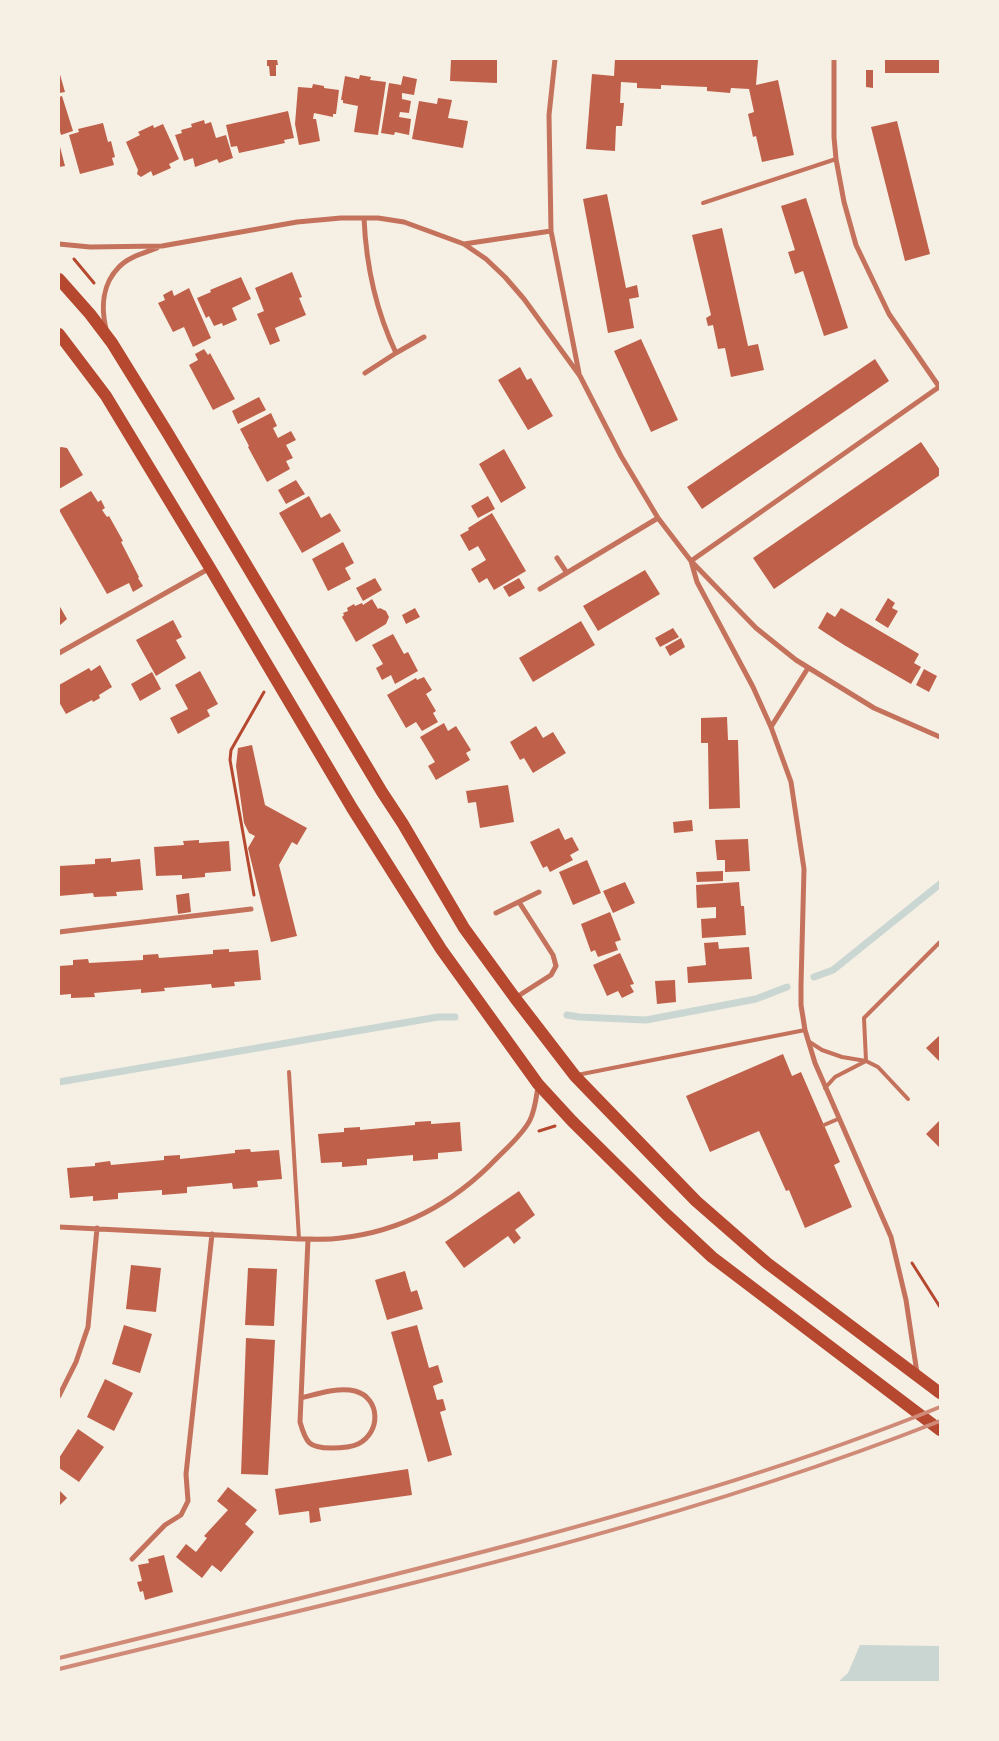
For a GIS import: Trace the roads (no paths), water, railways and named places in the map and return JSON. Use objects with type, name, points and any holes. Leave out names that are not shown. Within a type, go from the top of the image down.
[{"type":"main road","points":[[59,279],[90,314],[112,343],[382,792],[404,824],[464,928],[575,1076],[696,1201],[767,1263],[937,1391]]},
{"type":"main road","points":[[59,334],[106,396],[352,808],[441,949],[538,1084],[666,1214],[712,1257],[940,1430]]},
{"type":"street","points":[[555,59],[549,115],[551,230],[580,376]]},
{"type":"street","points":[[691,561],[940,387],[889,314],[860,254],[844,202],[836,159],[834,137],[834,59]]},
{"type":"street","points":[[61,245],[162,246],[297,222],[341,218],[378,218],[404,222],[464,244],[486,259],[505,277],[524,299],[580,376],[621,456],[658,518],[691,561],[756,628],[796,660],[874,708],[940,737]]},
{"type":"street","points":[[364,218],[365,248],[376,293],[396,353]]},
{"type":"street","points":[[464,244],[551,230]]},
{"type":"street","points":[[112,343],[106,332],[102,314],[104,296],[110,279],[119,266],[136,256],[162,246]]},
{"type":"street","points":[[365,373],[424,337]]},
{"type":"street","points":[[540,589],[658,518]]},
{"type":"street","points":[[557,558],[567,573]]},
{"type":"street","points":[[691,561],[697,582],[749,678],[771,727],[791,782],[804,869],[801,1004],[805,1030],[825,1088],[891,1237],[906,1300],[918,1378]]},
{"type":"street","points":[[59,653],[210,568]]},
{"type":"street","points":[[771,727],[808,668]]},
{"type":"street","points":[[496,913],[539,892]]},
{"type":"street","points":[[515,998],[551,975],[556,966],[553,955],[519,902]]},
{"type":"street","points":[[59,932],[250,909]]},
{"type":"street","points":[[59,1227],[298,1240],[359,1236],[388,1228],[421,1216],[454,1195],[485,1170],[529,1122],[534,1112],[538,1084]]},
{"type":"street","points":[[59,1396],[76,1362],[88,1328],[97,1228]]},
{"type":"street","points":[[132,1559],[165,1525],[181,1515],[188,1501],[186,1474],[212,1234]]},
{"type":"street","points":[[301,1398],[329,1392],[356,1391],[365,1396],[371,1403],[375,1423],[372,1432],[365,1440],[356,1445],[341,1448],[316,1448],[309,1443],[303,1434],[300,1422],[301,1398],[308,1239]]},
{"type":"lane","points":[[703,203],[836,159]]},
{"type":"lane","points":[[866,1062],[864,1018],[940,942]]},
{"type":"lane","points":[[575,1076],[805,1030]]},
{"type":"lane","points":[[808,1041],[822,1050],[866,1062],[878,1068],[908,1099]]},
{"type":"lane","points":[[825,1088],[835,1077],[866,1062]]},
{"type":"lane","points":[[289,1072],[298,1240]]},
{"type":"lane","points":[[824,1125],[838,1119]]},
{"type":"waterway","points":[[814,977],[833,970],[940,884]]},
{"type":"waterway","points":[[567,1015],[646,1020],[756,999],[787,987]]},
{"type":"waterway","points":[[59,1082],[438,1017],[455,1017]]},
{"type":"railway","points":[[59,1658],[408,1571],[630,1512],[786,1464],[940,1407]]},
{"type":"railway","points":[[59,1669],[504,1560],[724,1497],[833,1461],[940,1421]]}]
